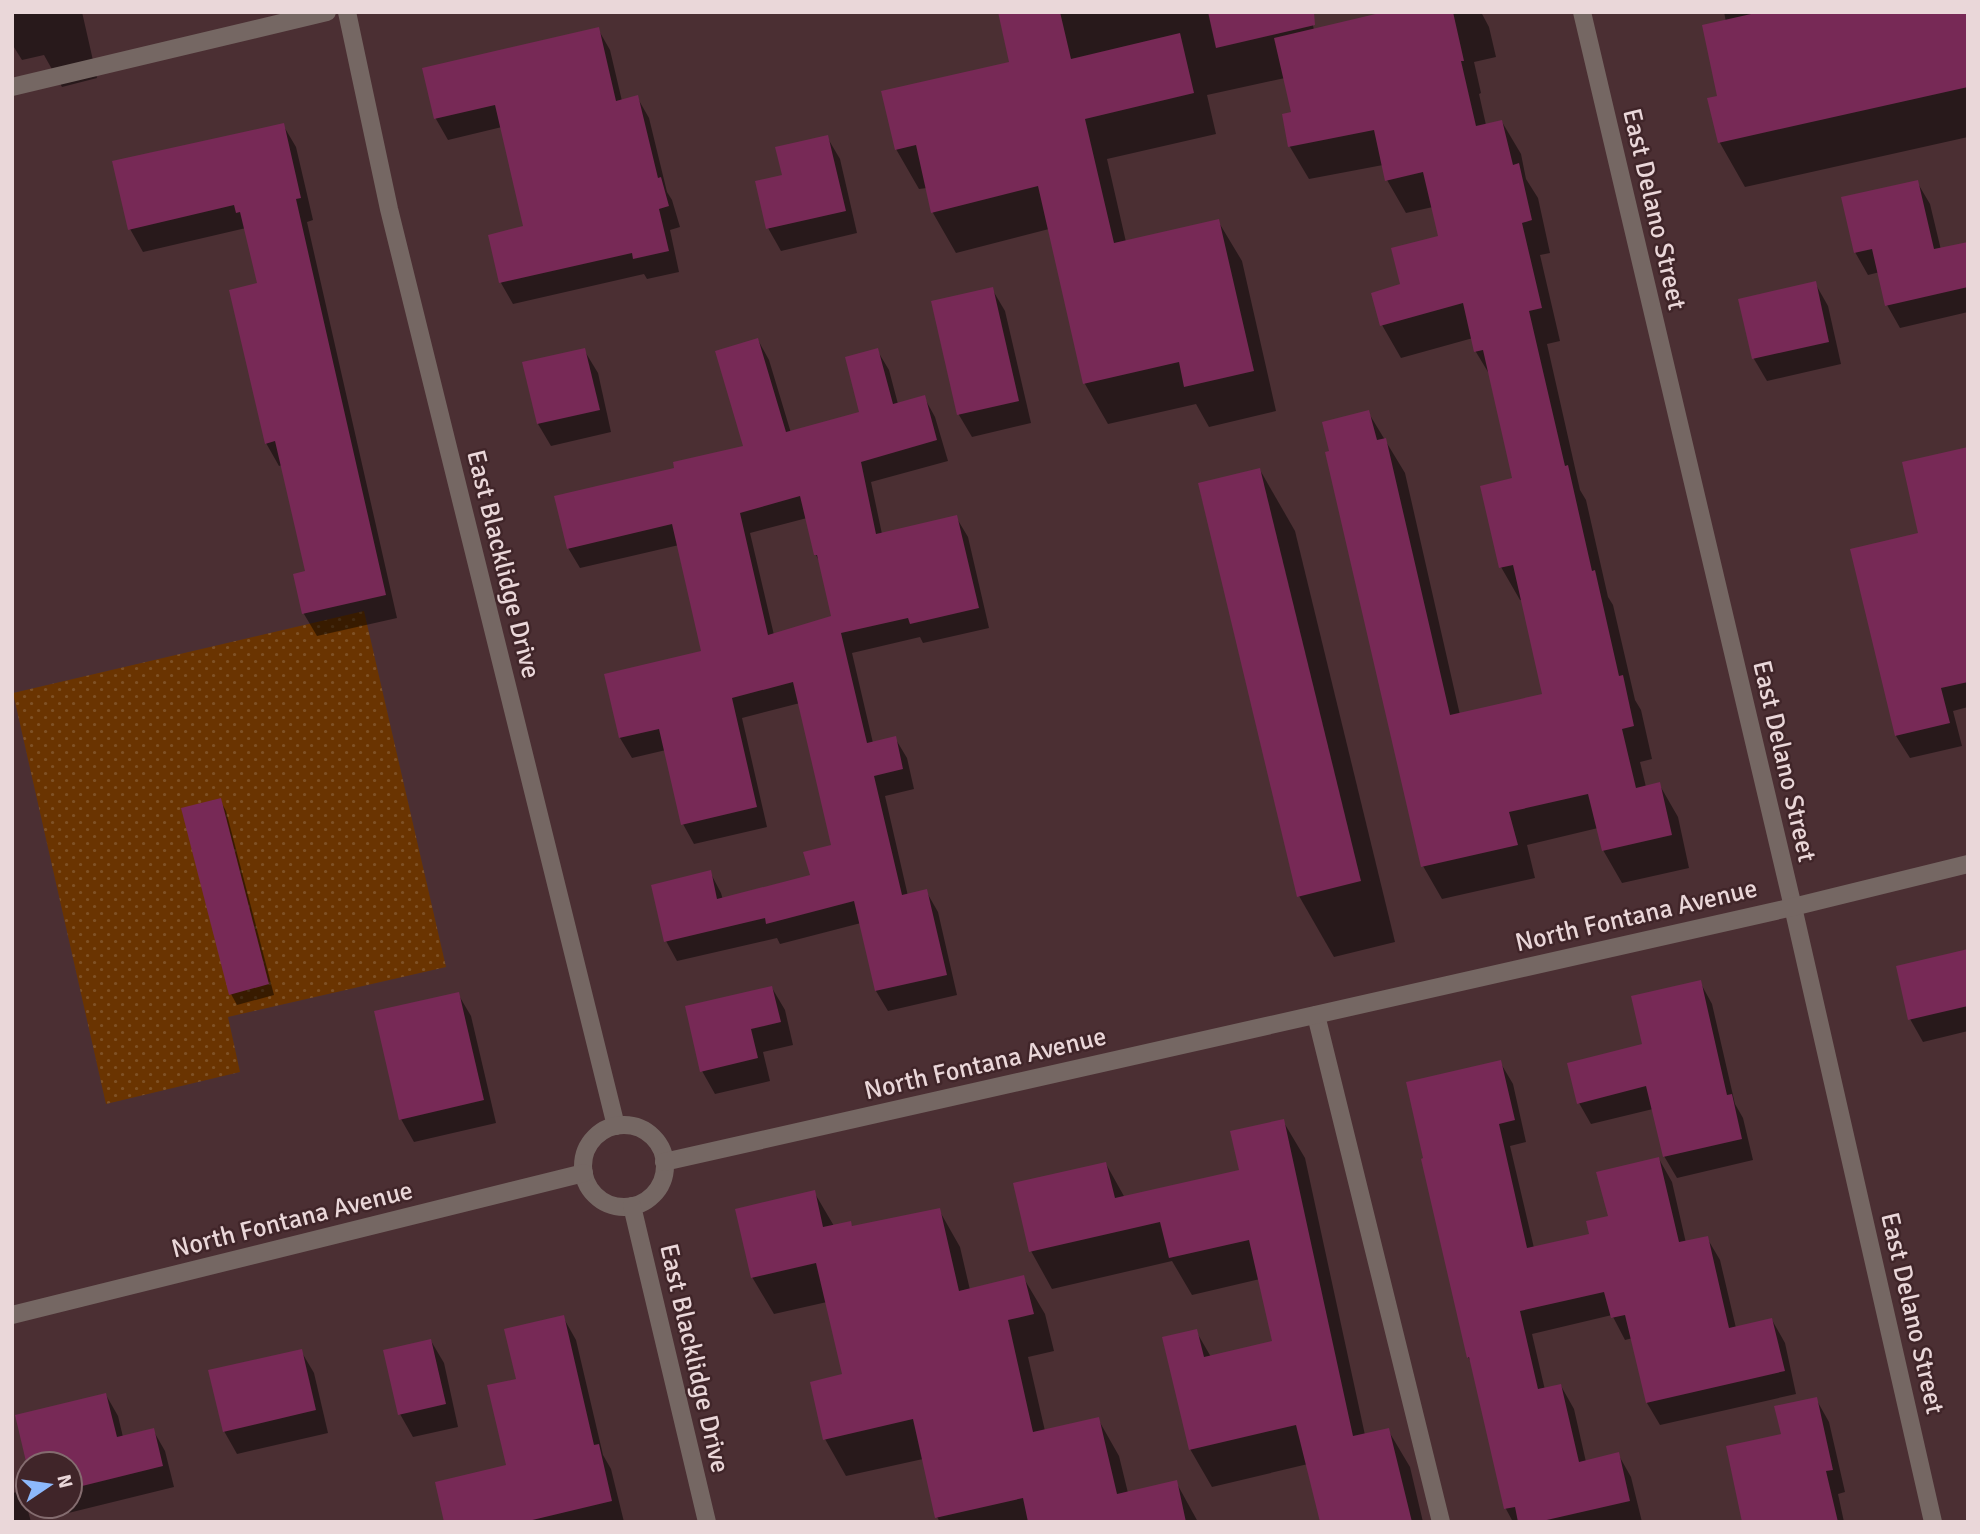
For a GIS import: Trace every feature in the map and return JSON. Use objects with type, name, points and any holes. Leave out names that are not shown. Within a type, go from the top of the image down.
[{"type":"street","points":[[12,88],[327,12]]},
{"type":"street","name":"East Blacklidge Drive","points":[[347,12],[388,209],[616,1126]]},
{"type":"street","name":"East Delano Street","points":[[1582,12],[1793,906],[1933,1522]]},
{"type":"street","name":"North Fontana Avenue","points":[[664,1163],[1968,864]]},
{"type":"street","points":[[1316,1015],[1441,1522]]},
{"type":"street","points":[[616,1126],[632,1126],[644,1130],[660,1148],[664,1163],[663,1177],[653,1195],[632,1206],[616,1207],[603,1202],[588,1186],[584,1173],[584,1154],[594,1138],[616,1126]]},
{"type":"street","name":"North Fontana Avenue","points":[[12,1315],[584,1173]]},
{"type":"street","name":"East Blacklidge Drive","points":[[632,1206],[707,1522]]},
{"type":"shaded area","points":[[364,611],[446,967],[228,1017],[240,1072],[106,1104],[13,693]]},
{"type":"building","points":[[998,12],[1060,12],[1071,59],[1180,33],[1194,93],[1085,119],[1114,243],[1219,219],[1254,371],[1184,387],[1179,362],[1083,384],[1038,186],[931,213],[916,145],[895,150],[881,91],[1009,62]]},
{"type":"building","points":[[1208,12],[1314,12],[1315,25],[1216,48]]},
{"type":"building","points":[[1384,12],[1453,12],[1476,126],[1502,120],[1513,165],[1519,163],[1532,220],[1522,223],[1542,308],[1529,311],[1565,466],[1568,465],[1619,676],[1623,675],[1634,726],[1622,729],[1636,788],[1660,782],[1672,835],[1602,851],[1588,794],[1509,812],[1518,845],[1421,867],[1325,452],[1329,451],[1322,422],[1369,410],[1377,440],[1386,438],[1450,715],[1542,694],[1513,565],[1499,568],[1480,486],[1512,478],[1483,350],[1474,352],[1463,303],[1380,326],[1371,293],[1400,284],[1391,248],[1438,236],[1423,172],[1385,181],[1374,130],[1288,147],[1282,114],[1291,112],[1274,38]]},
{"type":"building","points":[[1760,12],[1968,12],[1968,87],[1718,143],[1707,98],[1717,96],[1702,25]]},
{"type":"building","points":[[599,27],[616,101],[638,95],[658,178],[661,177],[669,206],[659,209],[669,251],[633,259],[632,253],[499,283],[488,235],[523,226],[495,105],[434,119],[422,68]]},
{"type":"building","points":[[284,123],[301,198],[296,199],[386,595],[302,614],[293,574],[305,571],[275,441],[265,444],[229,290],[257,283],[240,212],[236,213],[234,205],[128,230],[112,161]]},
{"type":"building","points":[[828,135],[846,211],[766,229],[755,181],[782,175],[775,147]]},
{"type":"building","points":[[1918,180],[1934,249],[1968,242],[1968,287],[1885,306],[1872,249],[1854,253],[1841,197]]},
{"type":"building","points":[[1816,281],[1829,342],[1752,359],[1738,299]]},
{"type":"building","points":[[993,287],[1019,401],[957,415],[931,301]]},
{"type":"building","points":[[758,338],[786,432],[859,412],[845,357],[878,348],[893,404],[925,395],[937,440],[861,462],[876,534],[957,515],[979,608],[910,624],[908,618],[841,633],[867,743],[896,736],[903,769],[874,776],[902,895],[927,889],[947,975],[875,991],[854,901],[766,924],[765,918],[664,942],[651,885],[711,870],[717,899],[810,875],[803,852],[831,845],[793,682],[732,698],[757,807],[681,825],[659,729],[619,738],[604,674],[701,651],[672,524],[567,549],[554,496],[674,468],[673,462],[743,446],[715,351]],"holes":[[[800,496],[814,555],[817,555],[831,616],[768,635],[740,513]]]},
{"type":"building","points":[[585,348],[600,410],[537,424],[522,362]]},
{"type":"building","points":[[1968,447],[1968,682],[1941,688],[1950,723],[1895,736],[1850,549],[1918,533],[1902,462]]},
{"type":"building","points":[[1260,468],[1361,881],[1297,897],[1198,483]]},
{"type":"building","points":[[221,798],[269,984],[229,995],[181,808]]},
{"type":"building","points":[[1968,949],[1968,1006],[1908,1020],[1896,966]]},
{"type":"building","points":[[1701,980],[1727,1095],[1732,1094],[1742,1139],[1663,1157],[1646,1086],[1577,1104],[1567,1063],[1642,1044],[1631,996]]},
{"type":"building","points":[[772,986],[781,1022],[751,1029],[758,1058],[700,1072],[685,1006]]},
{"type":"building","points":[[459,992],[484,1100],[399,1120],[374,1011]]},
{"type":"building","points":[[1501,1060],[1515,1120],[1499,1124],[1527,1248],[1589,1234],[1586,1221],[1608,1216],[1596,1172],[1659,1157],[1679,1242],[1708,1236],[1729,1328],[1772,1318],[1785,1371],[1646,1403],[1625,1315],[1611,1318],[1604,1292],[1520,1311],[1538,1389],[1561,1384],[1579,1462],[1619,1452],[1630,1501],[1538,1522],[1518,1522],[1515,1507],[1504,1509],[1421,1159],[1423,1158],[1406,1082]]},
{"type":"building","points":[[1284,1119],[1353,1436],[1389,1428],[1412,1522],[1320,1522],[1296,1425],[1189,1450],[1162,1337],[1197,1329],[1204,1357],[1272,1341],[1249,1240],[1169,1258],[1160,1222],[1029,1252],[1013,1183],[1106,1162],[1115,1198],[1239,1170],[1230,1131]]},
{"type":"building","points":[[815,1190],[823,1227],[851,1221],[852,1226],[940,1208],[959,1291],[1024,1275],[1034,1314],[1008,1320],[1033,1432],[1099,1417],[1117,1494],[1177,1480],[1186,1522],[1028,1522],[1023,1498],[935,1518],[913,1419],[823,1440],[810,1382],[842,1374],[816,1263],[751,1278],[735,1209]]},
{"type":"building","points":[[564,1315],[594,1445],[599,1444],[612,1501],[524,1522],[444,1522],[435,1482],[506,1465],[487,1385],[516,1379],[504,1329]]},
{"type":"building","points":[[431,1339],[446,1404],[398,1415],[383,1350]]},
{"type":"building","points":[[302,1349],[316,1410],[223,1432],[208,1370]]},
{"type":"building","points":[[106,1393],[117,1437],[154,1428],[163,1466],[84,1486],[84,1450],[23,1450],[15,1415]]},
{"type":"building","points":[[1817,1397],[1833,1470],[1826,1471],[1838,1522],[1742,1522],[1726,1446],[1781,1434],[1774,1406]]}]
